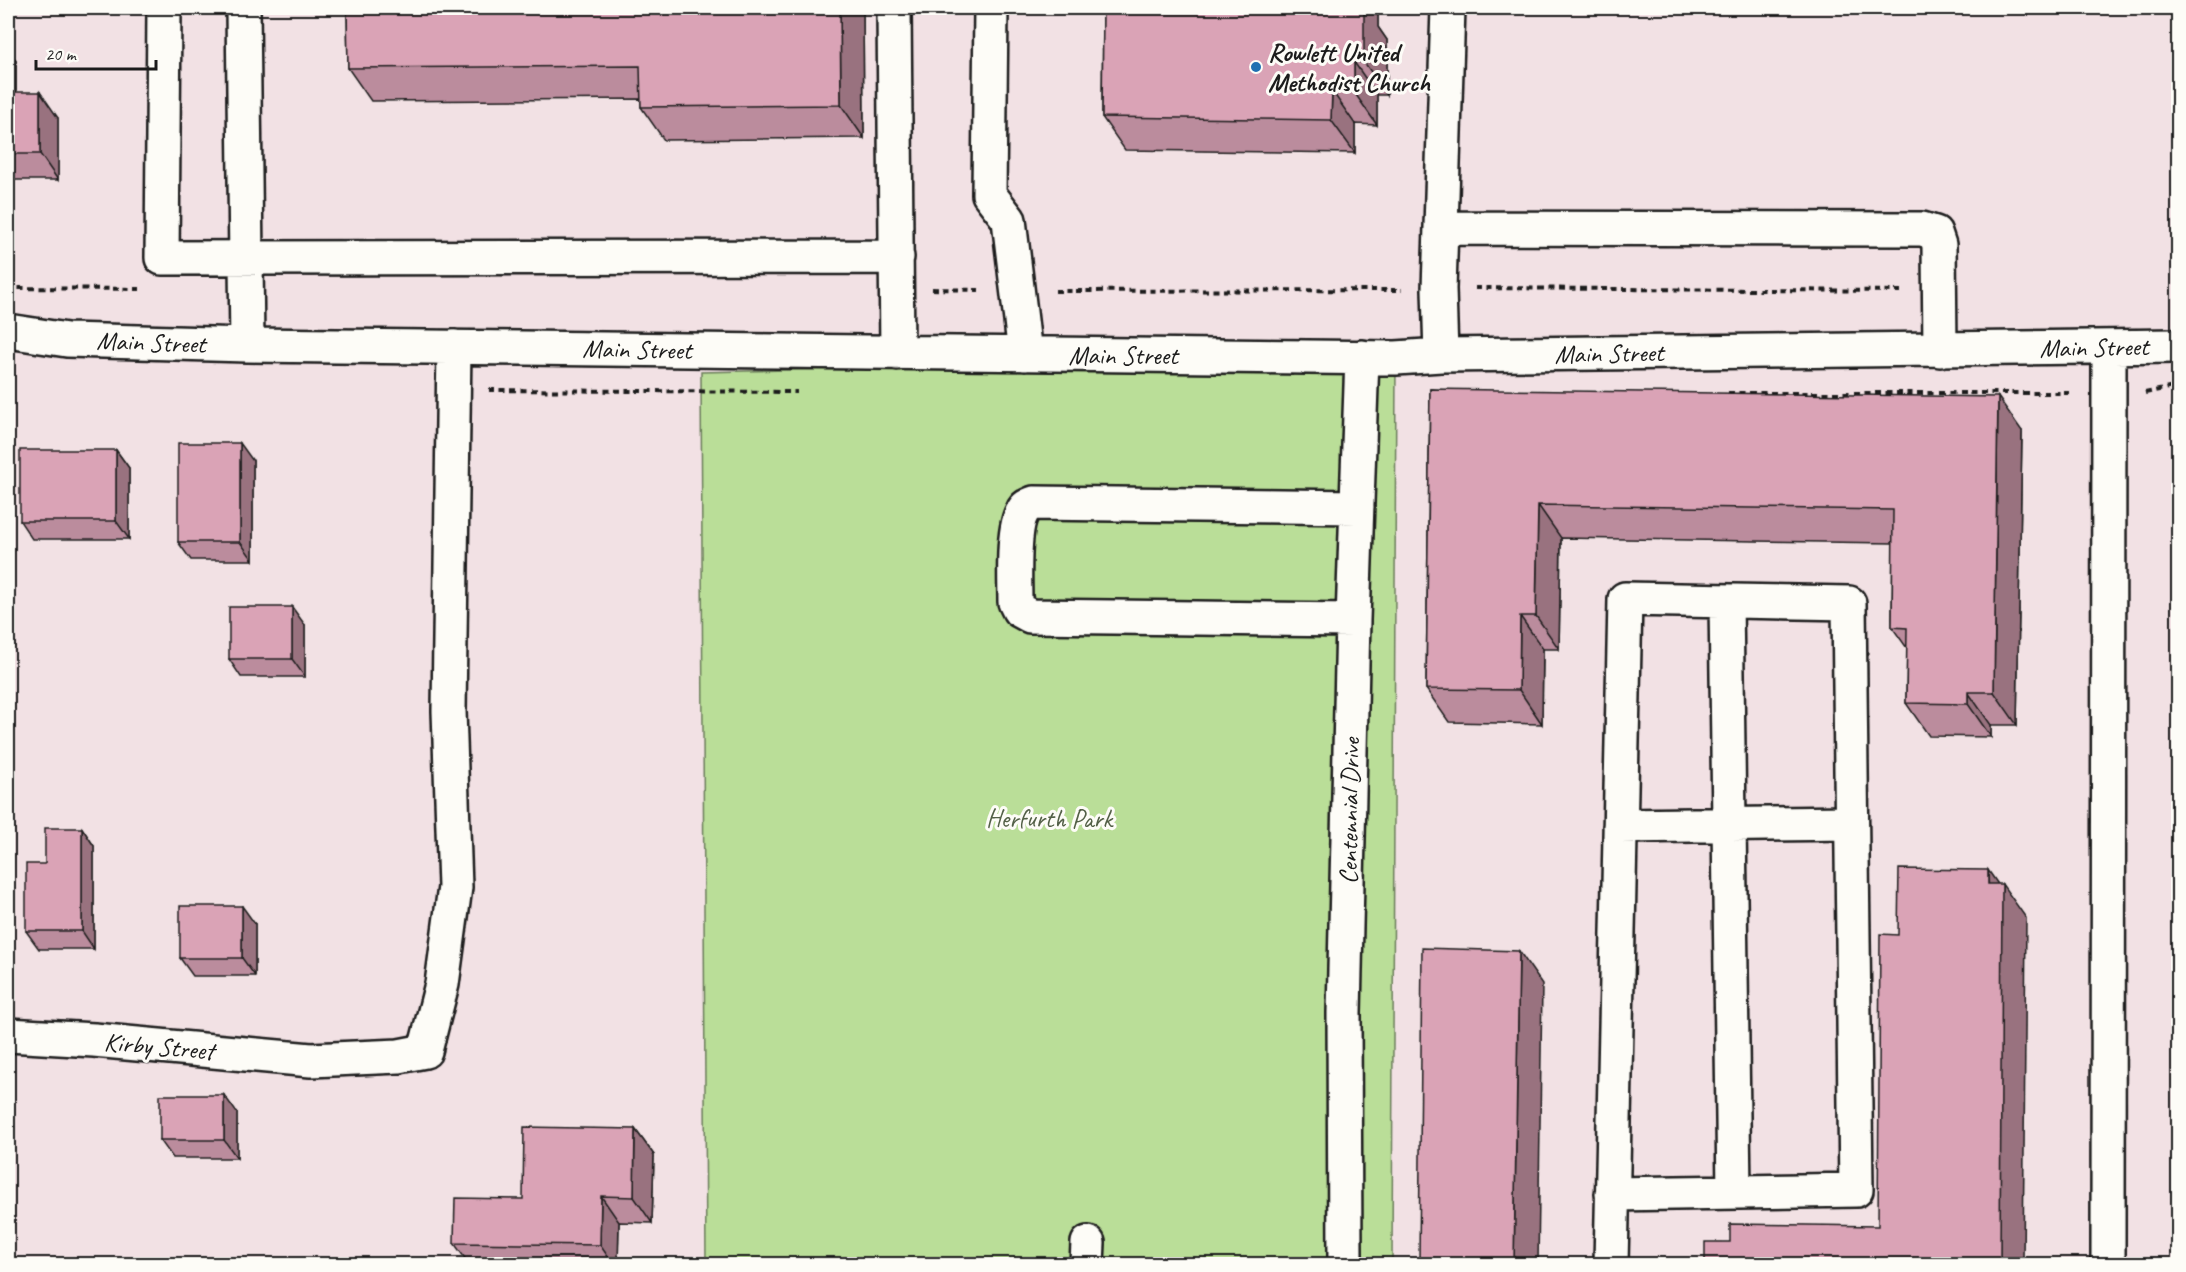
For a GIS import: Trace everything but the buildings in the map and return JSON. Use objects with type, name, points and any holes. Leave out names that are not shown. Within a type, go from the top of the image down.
[{"type":"street","points":[[164,8],[162,258],[897,257]]},
{"type":"street","points":[[243,8],[247,345]]},
{"type":"street","points":[[894,8],[897,353]]},
{"type":"street","points":[[991,8],[989,194],[1009,220],[1025,354]]},
{"type":"street","points":[[1441,355],[1439,289],[1448,8]]},
{"type":"street","points":[[1441,228],[1922,229],[1935,232],[1939,244],[1940,350]]},
{"type":"street","name":"Main Street","points":[[8,331],[67,340],[247,345],[1362,357],[2178,346]]},
{"type":"street","name":"Main Street","points":[[8,353],[67,340]]},
{"type":"street","name":"Kirby Street","points":[[8,1035],[94,1040],[311,1060],[399,1056],[424,1051],[442,984],[455,887],[449,711],[454,347]]},
{"type":"street","points":[[2109,347],[2110,1264]]},
{"type":"street","name":"Centennial Drive","points":[[1345,1264],[1344,1012],[1362,357]]},
{"type":"street","points":[[1353,620],[1030,616],[1019,610],[1015,602],[1017,526],[1022,512],[1034,503],[1357,507]]},
{"type":"street","points":[[1611,1264],[1612,1194],[1625,599],[1849,603],[1856,1190],[1612,1194]]},
{"type":"street","points":[[1726,601],[1734,1192]]},
{"type":"street","points":[[1620,826],[1851,823]]},
{"type":"green space","name":"Herfurth Park","points":[[1396,358],[1392,1264],[706,1264],[701,372]]},
{"type":"place","name":"Rowlett United Methodist Church","points":[[1256,67]]}]
